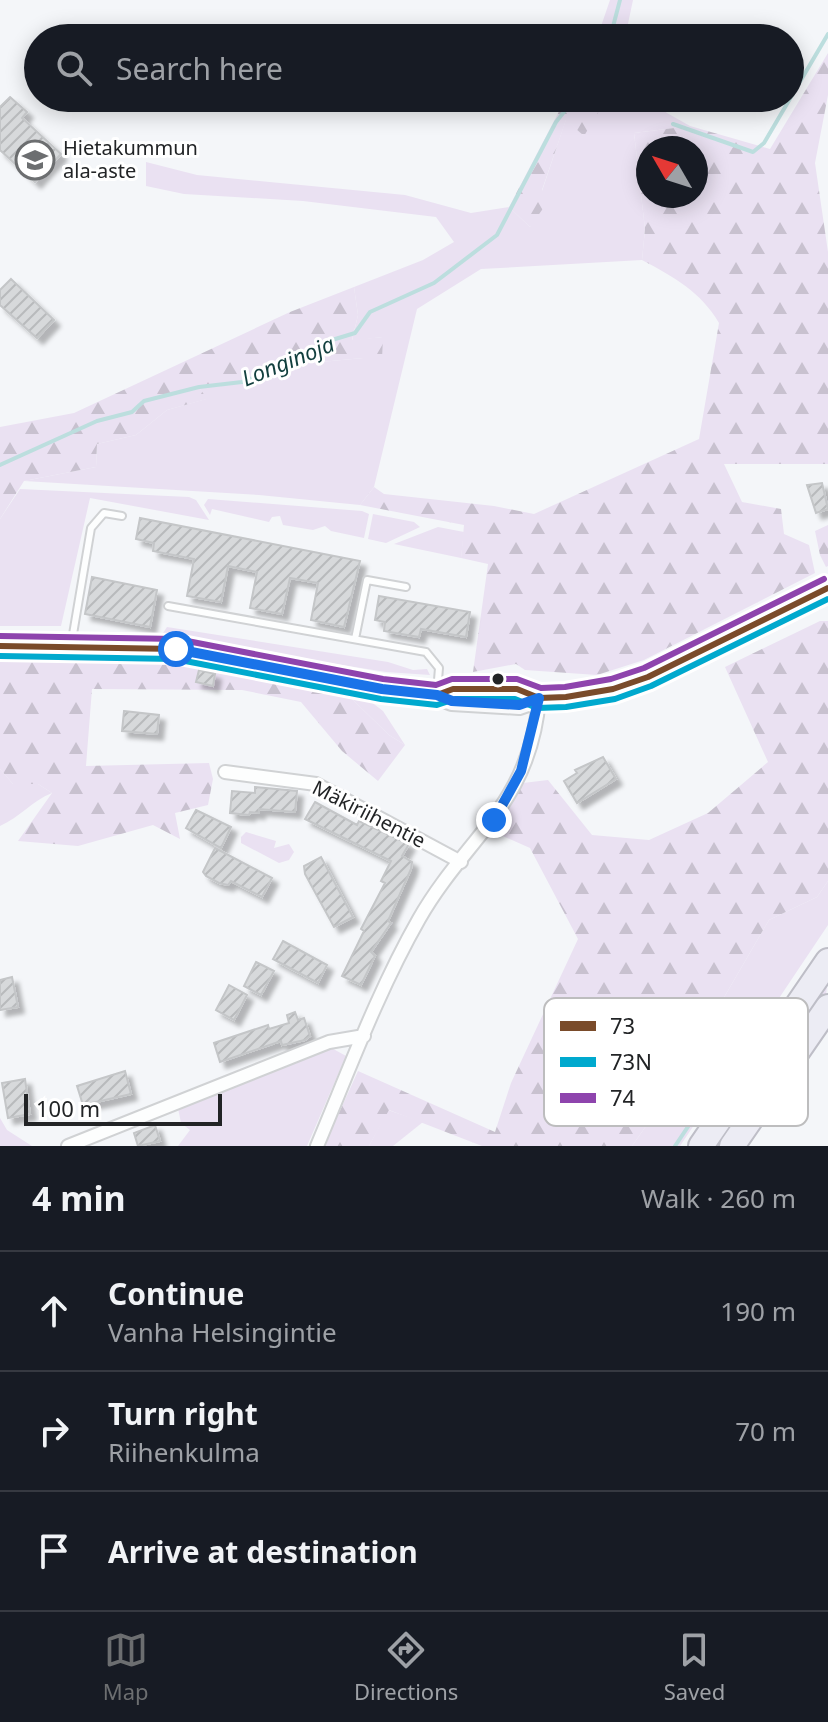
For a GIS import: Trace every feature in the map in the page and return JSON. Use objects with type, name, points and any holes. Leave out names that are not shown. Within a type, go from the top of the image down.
[{"type":"highway","points":[[803,998],[828,961]]},
{"type":"highway","points":[[808,1036],[828,1007]]},
{"type":"highway","points":[[701,1146],[715,1126]]},
{"type":"highway","points":[[732,1146],[746,1126]]},
{"type":"main road","points":[[0,646],[176,649],[382,689],[437,695],[453,689],[517,689],[539,698],[593,694],[648,677],[827,588]]},
{"type":"street","points":[[317,1146],[420,916],[510,796],[534,727],[539,698]]},
{"type":"street","name":"Mäkiriihentie","points":[[225,772],[316,784],[461,862]]},
{"type":"street","points":[[68,1146],[329,1042],[364,1036]]},
{"type":"lane","points":[[71,646],[91,528],[104,513],[122,516]]},
{"type":"lane","points":[[355,639],[367,580],[406,587]]},
{"type":"lane","points":[[168,606],[426,652],[439,668],[437,695]]},
{"type":"green space","points":[[610,0],[633,0],[628,24],[602,24]]},
{"type":"green space","points":[[828,53],[828,95],[815,163],[828,252],[828,464],[724,464],[742,502],[781,509],[784,534],[809,545],[815,573],[644,660],[597,675],[525,670],[516,664],[473,672],[488,564],[461,558],[464,525],[360,505],[374,487],[384,494],[494,506],[534,514],[699,439],[719,323],[695,294],[642,260],[645,229],[643,208],[708,208],[708,136],[636,136],[636,150],[634,133],[690,126],[770,149],[792,112],[804,112],[804,93]]},
{"type":"green space","points":[[559,112],[598,112],[584,136],[566,120],[542,190],[549,200],[530,227],[509,207]]},
{"type":"green space","points":[[590,112],[666,112],[690,126],[634,133],[636,208],[643,208],[645,229],[642,260],[481,269],[417,309],[374,487],[360,505],[259,495],[24,481],[96,467],[97,444],[136,435],[167,410],[206,399],[199,387],[242,382],[289,365],[363,358],[382,337],[352,341],[358,315],[354,287],[423,260],[454,242],[436,217],[303,201],[184,194],[146,186],[146,162],[197,175],[405,195],[471,213],[509,207],[530,227],[566,119],[583,135]]},
{"type":"green space","points":[[354,287],[358,315],[352,340],[383,337],[382,359],[372,366],[363,358],[289,365],[242,382],[199,387],[207,399],[167,410],[136,435],[97,444],[96,467],[24,481],[0,519],[0,427],[74,413],[290,312]]},
{"type":"green space","points":[[20,489],[189,497],[196,500],[209,520],[90,498],[61,626],[0,626],[0,519]]},
{"type":"green space","points":[[208,499],[369,514],[364,538],[331,531],[325,526],[313,530],[283,525],[280,516],[272,517],[269,522],[212,509],[210,515],[204,505]]},
{"type":"green space","points":[[373,514],[414,522],[420,527],[386,543],[368,539]]},
{"type":"green space","points":[[828,525],[828,566],[826,567],[815,531]]},
{"type":"green space","points":[[438,527],[464,532],[461,558],[394,544]]},
{"type":"green space","points":[[820,621],[828,621],[828,881],[817,897],[769,920],[724,998],[551,998],[578,939],[530,848],[496,833],[523,783],[548,780],[592,835],[649,840],[708,813],[768,762],[725,667]]},
{"type":"green space","points":[[167,627],[388,662],[413,670],[427,669],[430,675],[386,672],[161,636]]},
{"type":"green space","points":[[0,656],[175,661],[265,679],[352,699],[389,735],[405,745],[378,781],[342,751],[301,702],[242,690],[92,689],[86,766],[209,763],[213,779],[208,805],[175,813],[180,839],[153,825],[78,846],[18,841],[52,793],[38,784],[13,784],[0,769]]},
{"type":"green space","points":[[366,698],[383,711],[405,745],[389,735],[352,699]]},
{"type":"green space","points":[[0,769],[13,784],[38,784],[52,793],[0,826]]},
{"type":"green space","points":[[246,832],[276,841],[274,848],[289,844],[294,852],[289,860],[279,863],[241,843],[241,837]]},
{"type":"green space","points":[[828,881],[828,925],[779,998],[724,998],[769,920],[817,897]]},
{"type":"green space","points":[[828,976],[826,995],[808,1021],[808,1005]]},
{"type":"green space","points":[[544,1012],[544,1126],[646,1126],[632,1146],[482,1146],[389,1110],[369,1146],[324,1146],[358,1071],[495,1132],[511,1083]]},
{"type":"green space","points":[[328,1046],[346,1056],[307,1146],[178,1146],[190,1130],[181,1123],[178,1108]]},
{"type":"green space","points":[[388,1110],[423,1122],[393,1146],[369,1146]]},
{"type":"green space","points":[[0,1118],[7,1130],[32,1146],[0,1146]]},
{"type":"green space","points":[[646,1126],[693,1126],[680,1146],[632,1146]]},
{"type":"green space","points":[[725,1126],[735,1126],[721,1146],[711,1146]]},
{"type":"building","points":[[10,97],[27,112],[22,118],[61,154],[35,182],[0,150],[0,107]]},
{"type":"building","points":[[11,279],[54,320],[37,338],[0,305],[0,290]]},
{"type":"building","points":[[822,483],[828,509],[816,513],[807,485]]},
{"type":"building","points":[[140,518],[360,561],[344,627],[311,620],[318,583],[290,578],[282,614],[250,608],[257,572],[228,566],[221,602],[187,596],[194,559],[153,551],[154,543],[136,539]]},
{"type":"building","points":[[92,577],[157,590],[150,627],[85,614]]},
{"type":"building","points":[[379,596],[470,612],[466,637],[421,629],[419,637],[384,631],[385,622],[375,620]]},
{"type":"building","points":[[199,670],[215,674],[213,686],[196,682]]},
{"type":"building","points":[[124,711],[159,715],[157,734],[122,731]]},
{"type":"building","points":[[603,757],[616,779],[577,803],[564,781],[577,773],[575,770]]},
{"type":"building","points":[[255,787],[297,791],[295,812],[259,809],[259,813],[250,812],[249,815],[230,813],[232,791],[255,793]]},
{"type":"building","points":[[315,802],[357,825],[359,821],[409,844],[402,856],[412,862],[411,869],[388,921],[391,923],[371,952],[375,956],[361,985],[342,976],[364,931],[361,929],[385,883],[381,881],[391,861],[305,819]]},
{"type":"building","points":[[196,810],[231,827],[221,848],[186,828]]},
{"type":"building","points":[[215,848],[272,878],[262,897],[231,881],[228,885],[206,876],[203,872]]},
{"type":"building","points":[[321,857],[353,917],[334,927],[305,874],[304,866]]},
{"type":"building","points":[[283,941],[327,965],[318,983],[273,959]]},
{"type":"building","points":[[256,962],[274,971],[261,995],[244,986]]},
{"type":"building","points":[[12,977],[18,1007],[0,1010],[0,980]]},
{"type":"building","points":[[229,985],[247,995],[234,1020],[216,1010]]},
{"type":"building","points":[[295,1012],[298,1020],[304,1018],[310,1036],[305,1040],[282,1045],[281,1041],[220,1062],[214,1043],[268,1025],[269,1029],[289,1023],[287,1015]]},
{"type":"building","points":[[125,1071],[131,1094],[83,1105],[77,1086]]},
{"type":"building","points":[[25,1079],[30,1114],[8,1118],[2,1083]]},
{"type":"building","points":[[155,1125],[160,1141],[138,1146],[134,1133]]},
{"type":"waterway","name":"Longinoja","points":[[614,24],[620,0]]},
{"type":"waterway","points":[[804,75],[828,34]]},
{"type":"waterway","name":"Longinoja","points":[[0,465],[97,421],[132,412],[144,401],[199,387],[242,382],[289,365],[332,340],[355,333],[370,312],[434,283],[497,235],[564,112]]},
{"type":"waterway","points":[[673,124],[753,152],[764,143],[782,112]]},
{"type":"waterway","points":[[675,1146],[688,1126]]},
{"type":"transit line","name":"74","points":[[0,636],[177,639],[383,679],[436,685],[452,679],[517,679],[541,688],[565,687],[611,679],[644,668],[824,579]]},
{"type":"transit line","name":"73","points":[[0,646],[176,649],[382,689],[437,695],[453,689],[517,689],[539,698],[566,697],[613,689],[648,677],[828,588]]},
{"type":"transit line","name":"73N","points":[[0,656],[175,659],[381,699],[437,705],[455,699],[515,699],[537,708],[566,707],[615,699],[651,686],[828,599]]},
{"type":"place","name":"Hietakummun ala-aste","points":[[35,160]]},
{"type":"route","points":[[176,649],[382,689],[437,695],[472,704],[519,705],[539,698],[536,723],[521,771],[510,796],[494,820]]}]
